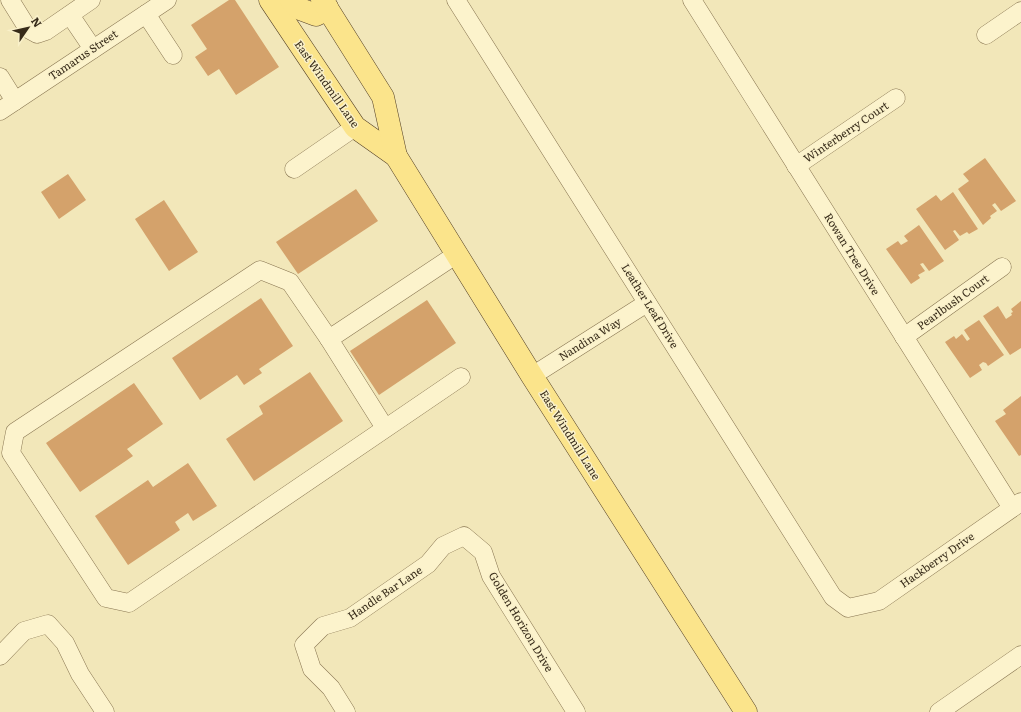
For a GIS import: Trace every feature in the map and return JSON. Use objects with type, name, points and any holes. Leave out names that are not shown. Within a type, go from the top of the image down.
[{"type":"main road","name":"East Windmill Lane","points":[[270,0],[355,127],[396,156]]},
{"type":"main road","points":[[291,0],[300,10],[316,15],[322,12],[329,2]]},
{"type":"main road","name":"East Windmill Lane","points":[[329,2],[383,97],[396,156],[532,376],[746,712]]},
{"type":"street","points":[[10,0],[28,29],[37,34],[46,32],[92,0]]},
{"type":"street","name":"Tamarus Street","points":[[0,111],[167,0]]},
{"type":"street","name":"Leather Leaf Drive","points":[[456,0],[833,597],[848,608]]},
{"type":"street","name":"Rowan Tree Drive","points":[[692,0],[904,337],[1016,505]]},
{"type":"street","points":[[986,35],[1021,11]]},
{"type":"street","points":[[146,14],[173,55]]},
{"type":"street","points":[[70,15],[93,49]]},
{"type":"street","points":[[0,77],[16,100]]},
{"type":"street","name":"Winterberry Court","points":[[796,166],[896,98]]},
{"type":"street","points":[[294,169],[355,127]]},
{"type":"street","points":[[329,339],[457,254]]},
{"type":"street","name":"Pearlbush Court","points":[[904,337],[1002,267]]},
{"type":"street","points":[[385,428],[329,339],[290,282],[260,270],[15,432],[11,453],[106,598],[129,603],[461,377]]},
{"type":"street","name":"Nandina Way","points":[[532,376],[647,303]]},
{"type":"street","name":"Hackberry Drive","points":[[848,608],[879,601],[1016,505]]},
{"type":"street","name":"Handle Bar Lane","points":[[346,712],[331,688],[312,669],[304,646],[323,626],[350,618],[428,564],[443,546],[464,536]]},
{"type":"street","name":"Golden Horizon Drive","points":[[464,536],[483,552],[491,576],[576,712]]},
{"type":"street","points":[[0,656],[24,631],[48,624],[65,643],[80,674],[105,712]]},
{"type":"street","points":[[939,712],[1021,655]]},
{"type":"building","points":[[229,0],[235,0],[279,67],[236,95],[219,69],[208,76],[195,57],[207,49],[191,25]]},
{"type":"building","points":[[985,158],[1016,201],[1001,211],[995,203],[992,205],[997,211],[990,216],[991,218],[983,225],[958,189],[969,181],[963,174]]},
{"type":"building","points":[[68,174],[86,200],[59,219],[41,192]]},
{"type":"building","points":[[356,189],[378,221],[298,274],[276,242]]},
{"type":"building","points":[[953,192],[978,229],[969,234],[967,232],[960,236],[955,230],[953,231],[959,240],[945,250],[916,209],[936,195],[941,201]]},
{"type":"building","points":[[164,200],[198,252],[169,271],[135,219]]},
{"type":"building","points":[[919,225],[944,261],[929,271],[923,263],[920,264],[925,271],[918,275],[920,278],[911,284],[886,249],[898,241],[901,245],[908,241],[904,236]]},
{"type":"building","points":[[261,298],[293,346],[259,369],[262,373],[244,385],[237,375],[200,400],[172,358]]},
{"type":"building","points":[[427,300],[456,343],[379,395],[350,351]]},
{"type":"building","points":[[1021,301],[1021,348],[1010,355],[983,316],[998,306],[1006,319],[1012,315],[1011,313],[1013,312],[1011,309]]},
{"type":"building","points":[[979,320],[1004,355],[988,366],[983,362],[979,365],[982,370],[970,378],[945,342],[954,336],[956,339],[962,334],[967,341],[970,339],[964,330]]},
{"type":"building","points":[[310,372],[343,421],[254,481],[226,439],[263,414],[259,406]]},
{"type":"building","points":[[134,383],[163,424],[127,449],[133,456],[80,492],[46,443]]},
{"type":"building","points":[[1021,396],[1021,455],[1019,456],[995,421],[1006,414],[1003,410]]},
{"type":"building","points":[[188,463],[217,506],[193,521],[188,513],[175,522],[180,530],[128,565],[95,516],[148,480],[153,487]]}]
